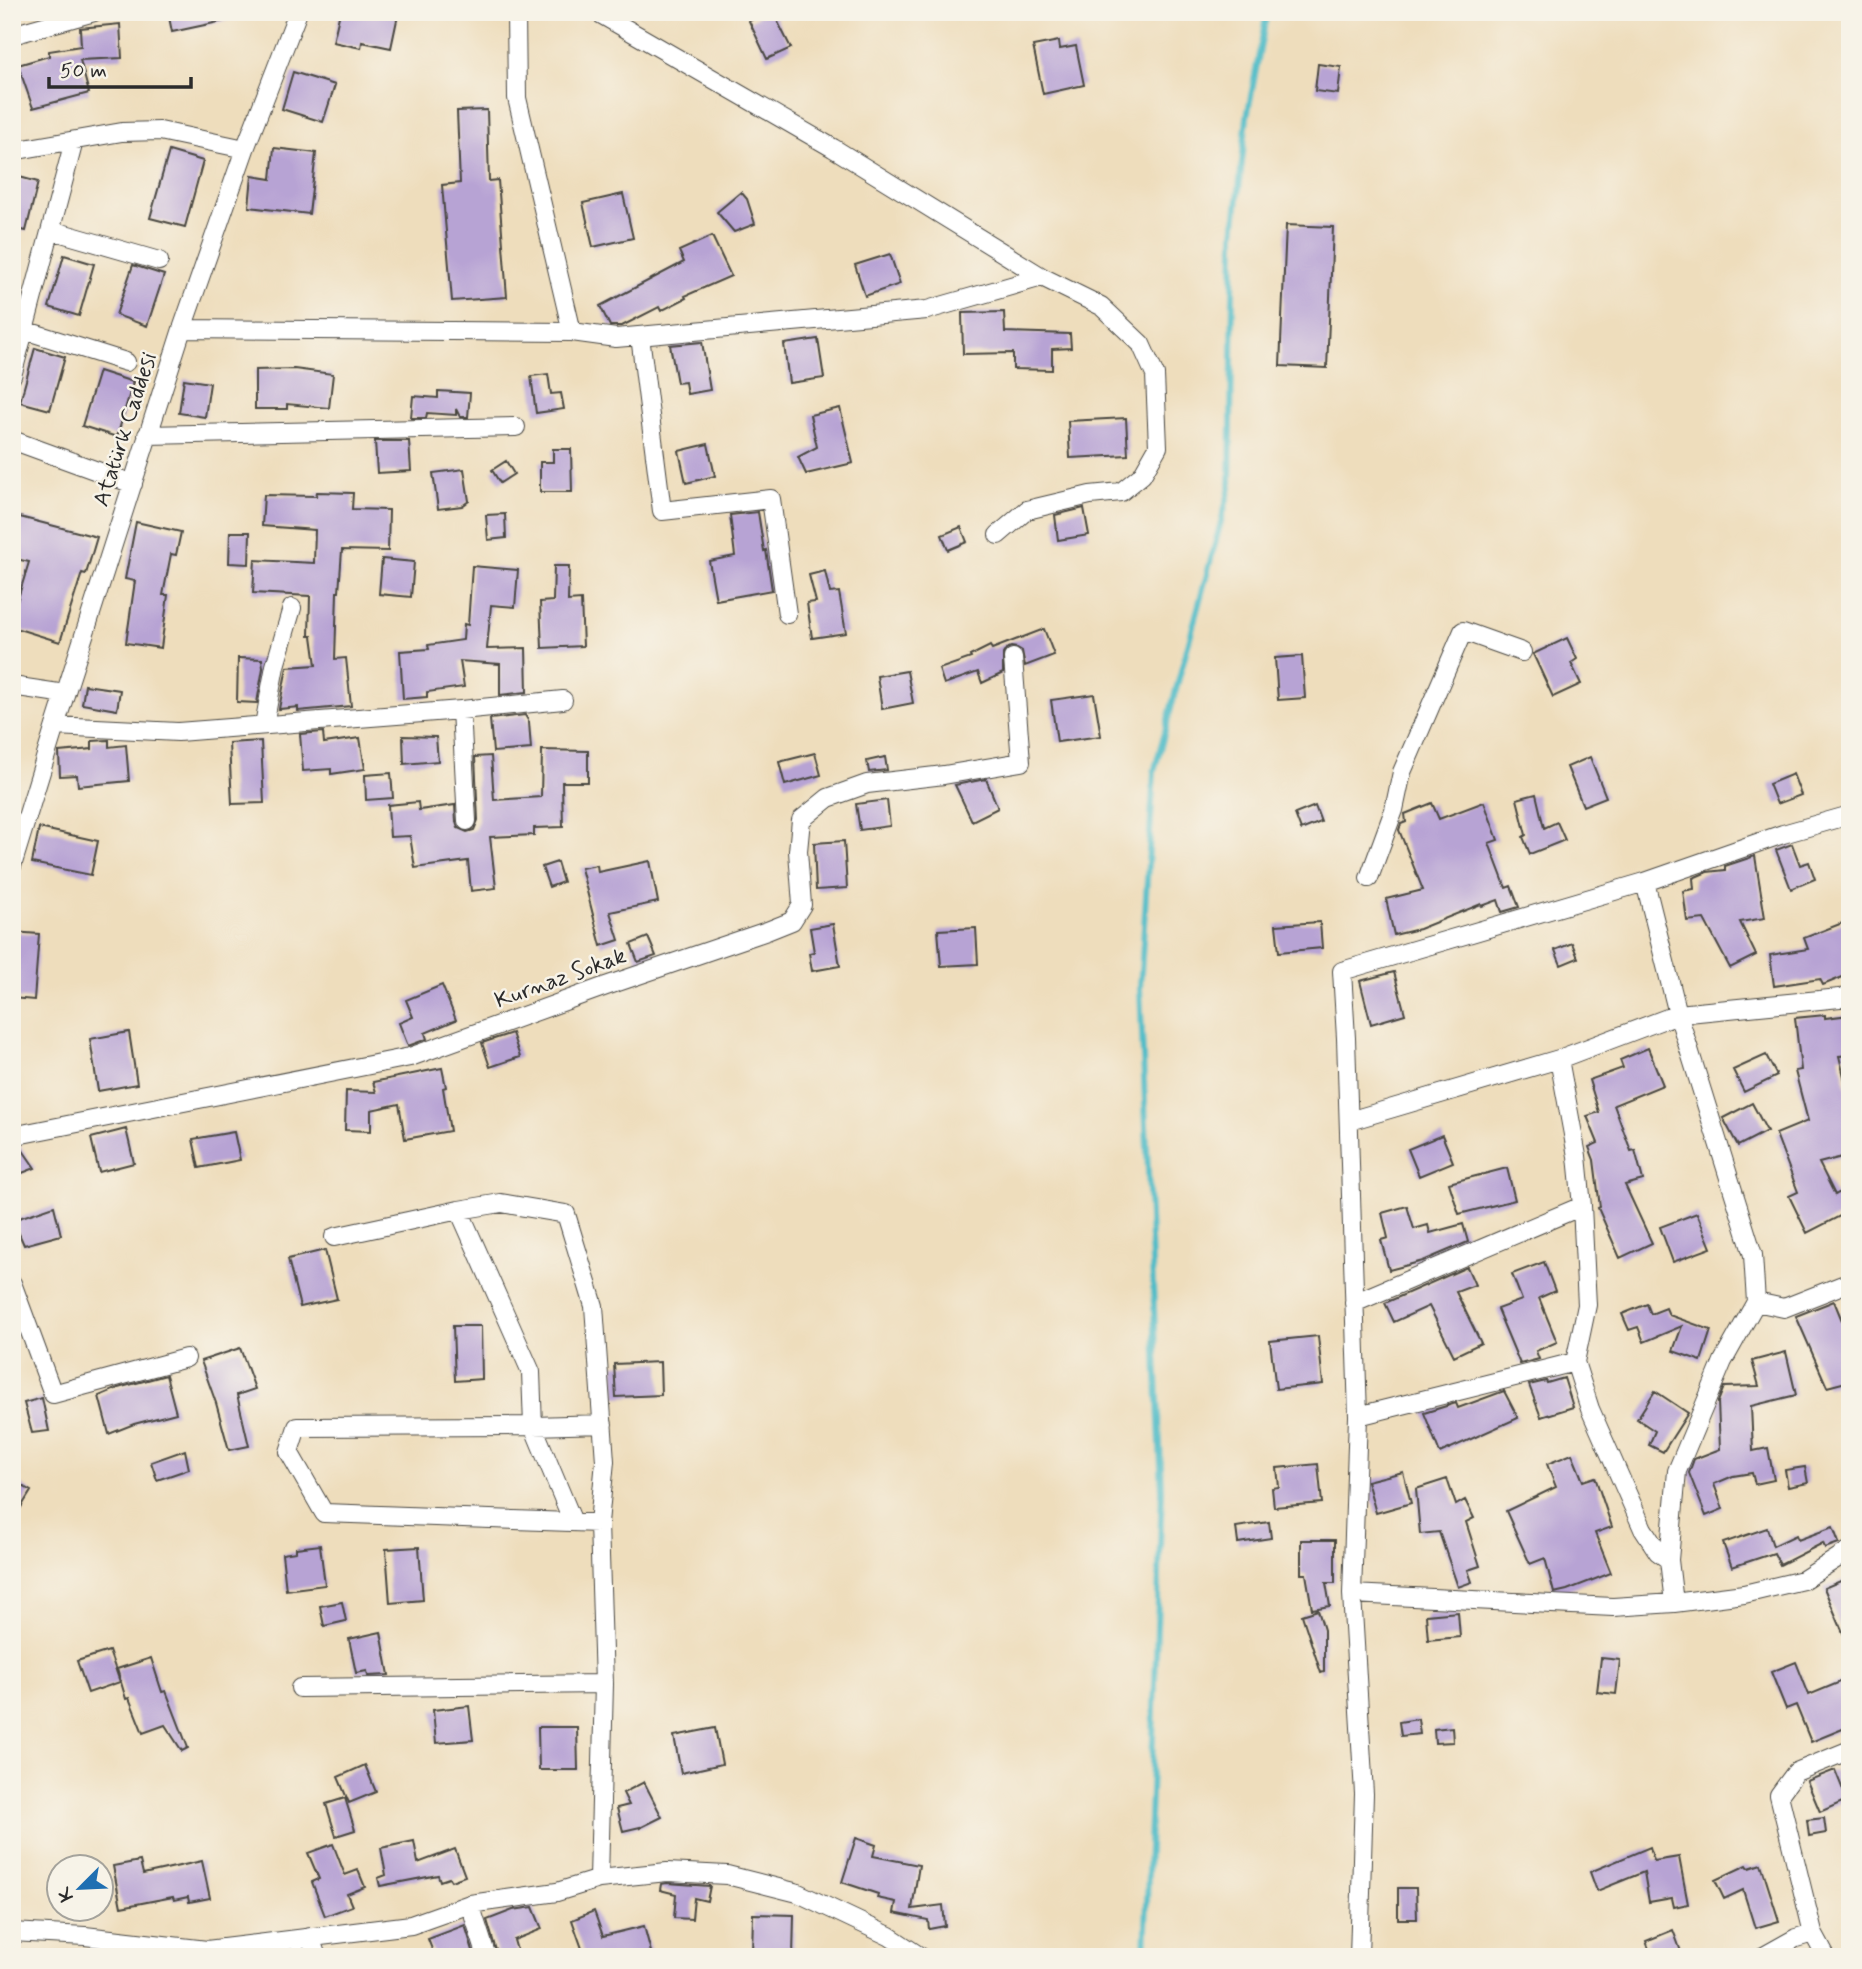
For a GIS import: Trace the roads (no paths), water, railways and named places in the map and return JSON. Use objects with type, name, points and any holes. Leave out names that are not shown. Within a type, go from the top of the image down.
[{"type":"street","points":[[12,35],[94,12]]},
{"type":"street","name":"Atatürk Caddesi","points":[[12,866],[182,329],[245,149],[298,12]]},
{"type":"street","points":[[516,12],[517,98],[572,332]]},
{"type":"street","points":[[597,12],[833,148],[1042,277],[1101,306],[1141,344],[1155,376],[1157,447],[1142,475],[1121,492],[1090,495],[1027,510],[998,535]]},
{"type":"street","points":[[12,151],[122,132],[160,131],[245,149]]},
{"type":"street","points":[[12,376],[74,142]]},
{"type":"street","points":[[51,230],[159,261]]},
{"type":"street","points":[[182,329],[572,332],[616,338],[927,310],[1042,277]]},
{"type":"street","points":[[24,330],[127,362]]},
{"type":"street","points":[[640,336],[662,511],[771,499],[787,614]]},
{"type":"street","points":[[147,435],[516,427]]},
{"type":"street","points":[[12,440],[133,484]]},
{"type":"street","points":[[264,725],[275,666],[292,608]]},
{"type":"street","points":[[1369,878],[1394,810],[1402,772],[1463,631],[1522,652]]},
{"type":"street","name":"Kurnaz Sokak","points":[[12,1136],[410,1057],[792,921],[803,905],[798,851],[801,820],[828,798],[867,784],[1021,762],[1013,658]]},
{"type":"street","points":[[12,686],[65,694]]},
{"type":"street","points":[[55,726],[178,732],[563,700]]},
{"type":"street","points":[[461,710],[467,821]]},
{"type":"street","points":[[1359,1957],[1364,1794],[1352,1594],[1358,1416],[1342,971],[1645,881],[1783,834],[1850,815]]},
{"type":"street","points":[[1645,881],[1678,1014],[1753,1255],[1756,1301],[1723,1361],[1677,1471],[1668,1559],[1674,1603]]},
{"type":"street","points":[[1349,1121],[1559,1059],[1678,1014],[1850,997]]},
{"type":"street","points":[[1559,1059],[1577,1156],[1582,1206],[1587,1305],[1575,1362],[1590,1409],[1643,1529],[1658,1552],[1668,1559]]},
{"type":"street","points":[[334,1237],[501,1203],[566,1214],[594,1306],[605,1461],[599,1523],[604,1684],[599,1879]]},
{"type":"street","points":[[1354,1303],[1582,1206]]},
{"type":"street","points":[[459,1210],[531,1371],[533,1426],[573,1522]]},
{"type":"street","points":[[1756,1301],[1784,1308],[1850,1282]]},
{"type":"street","points":[[12,1283],[53,1394],[186,1358]]},
{"type":"street","points":[[1358,1416],[1575,1362]]},
{"type":"street","points":[[599,1523],[324,1513],[289,1452],[297,1426],[603,1424]]},
{"type":"street","points":[[1352,1594],[1613,1606],[1674,1603],[1744,1594],[1803,1580],[1850,1550]]},
{"type":"street","points":[[300,1688],[604,1684]]},
{"type":"street","points":[[1826,1957],[1813,1933],[1779,1795],[1796,1772],[1850,1750]]},
{"type":"street","points":[[12,1932],[85,1936],[207,1950],[411,1925],[470,1904],[558,1892],[599,1879],[667,1872],[727,1875],[798,1893],[888,1936],[921,1957]]},
{"type":"street","points":[[470,1904],[487,1957]]},
{"type":"street","points":[[1762,1957],[1796,1938],[1813,1933]]},
{"type":"street","points":[[310,1937],[317,1957]]},
{"type":"waterway","points":[[1145,1957],[1162,1490],[1140,988],[1154,772],[1230,488],[1234,234],[1247,117],[1267,12]]}]
